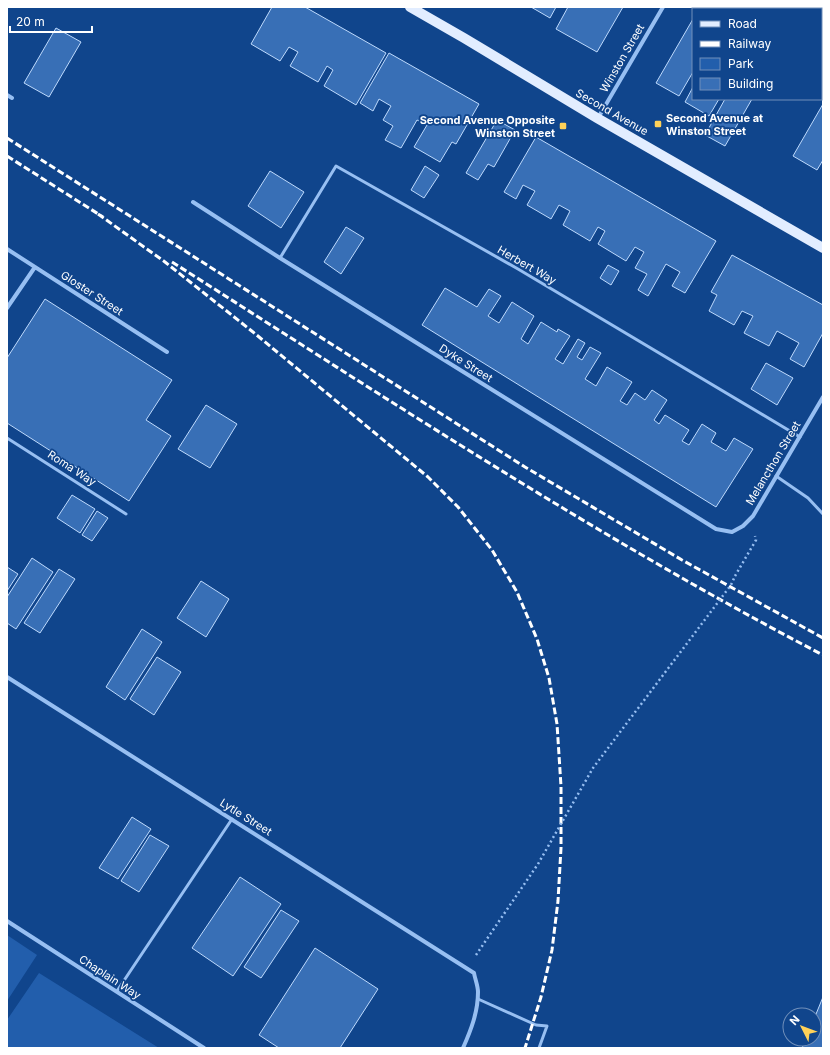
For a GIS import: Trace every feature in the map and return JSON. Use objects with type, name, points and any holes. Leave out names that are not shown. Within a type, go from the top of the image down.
[{"type":"main road","name":"Second Avenue","points":[[410,7],[823,248]]},
{"type":"street","name":"Winston Street","points":[[598,118],[663,7]]},
{"type":"street","points":[[7,95],[12,98]]},
{"type":"street","name":"Dyke Street","points":[[193,202],[701,521],[716,529],[732,532]]},
{"type":"street","name":"Gloster Street","points":[[7,250],[167,352]]},
{"type":"street","points":[[7,308],[35,267]]},
{"type":"street","name":"Melancthon Street","points":[[732,532],[743,526],[753,516],[823,397]]},
{"type":"street","name":"Lytle Street","points":[[7,677],[232,818],[474,973]]},
{"type":"street","name":"Chaplain Way","points":[[7,921],[204,1048]]},
{"type":"street","points":[[463,1048],[470,1034],[477,1011],[478,991],[474,973]]},
{"type":"lane","name":"Herbert Way","points":[[280,258],[336,166],[518,269],[800,437]]},
{"type":"lane","name":"Roma Way","points":[[7,438],[126,514]]},
{"type":"lane","points":[[776,476],[808,498],[823,514]]},
{"type":"lane","points":[[117,991],[232,818]]},
{"type":"lane","points":[[478,999],[536,1025],[547,1026],[539,1048]]},
{"type":"path","points":[[474,973],[476,954],[538,864],[593,768],[731,585],[756,540]]},
{"type":"green space","points":[[7,935],[37,955],[7,1001]]},
{"type":"green space","points":[[39,973],[159,1048],[7,1048],[7,1020]]},
{"type":"building","points":[[272,7],[305,7],[386,53],[356,105],[324,86],[333,70],[327,66],[318,82],[290,66],[298,52],[289,47],[280,61],[251,44]]},
{"type":"building","points":[[531,7],[556,7],[550,18]]},
{"type":"building","points":[[568,7],[623,7],[597,52],[556,29]]},
{"type":"building","points":[[754,7],[756,8],[730,8]]},
{"type":"building","points":[[692,21],[692,74],[679,96],[656,83]]},
{"type":"building","points":[[56,28],[81,42],[49,97],[24,83]]},
{"type":"building","points":[[389,53],[479,104],[456,144],[452,142],[440,162],[414,147],[427,125],[417,120],[401,148],[385,140],[393,126],[383,120],[391,106],[379,99],[373,111],[360,103]]},
{"type":"building","points":[[692,89],[692,100],[718,100],[709,116],[685,102]]},
{"type":"building","points":[[724,100],[751,100],[725,146],[705,135]]},
{"type":"building","points":[[823,104],[823,160],[817,170],[793,156]]},
{"type":"building","points":[[497,120],[515,130],[494,167],[488,164],[478,180],[466,173]]},
{"type":"building","points":[[536,137],[716,241],[685,293],[672,286],[680,272],[666,264],[648,296],[638,290],[647,274],[635,268],[644,252],[635,247],[626,261],[598,244],[605,231],[598,227],[590,241],[563,225],[570,211],[559,205],[551,219],[527,205],[535,191],[523,185],[516,199],[504,192]]},
{"type":"building","points":[[425,166],[439,175],[424,198],[411,190]]},
{"type":"building","points":[[270,171],[304,192],[281,228],[248,206]]},
{"type":"building","points":[[346,227],[364,238],[341,274],[324,262]]},
{"type":"building","points":[[732,255],[823,305],[823,333],[804,367],[790,359],[799,343],[777,331],[769,346],[744,333],[753,316],[742,311],[734,325],[709,311],[717,295],[711,292]]},
{"type":"building","points":[[608,265],[619,271],[611,285],[600,278]]},
{"type":"building","points":[[445,288],[477,307],[489,289],[501,296],[488,316],[499,323],[512,302],[534,316],[521,339],[528,344],[541,322],[557,332],[558,329],[570,336],[555,359],[563,364],[578,339],[585,343],[577,357],[582,360],[590,347],[601,353],[585,379],[596,386],[607,367],[632,382],[620,401],[627,405],[635,393],[645,400],[652,390],[667,400],[654,420],[659,424],[665,415],[689,430],[682,441],[689,445],[702,424],[716,433],[711,442],[726,451],[734,438],[753,449],[716,507],[422,325]]},
{"type":"building","points":[[45,299],[172,380],[146,420],[171,436],[129,501],[7,423],[7,358]]},
{"type":"building","points":[[766,363],[793,378],[777,405],[751,389]]},
{"type":"building","points":[[206,405],[237,424],[210,468],[178,449]]},
{"type":"building","points":[[72,495],[95,509],[80,533],[57,518]]},
{"type":"building","points":[[97,511],[108,518],[92,541],[82,535]]},
{"type":"building","points":[[32,558],[53,572],[16,629],[7,623],[7,597]]},
{"type":"building","points":[[7,567],[18,574],[7,591]]},
{"type":"building","points":[[59,569],[75,579],[40,633],[24,623]]},
{"type":"building","points":[[201,581],[229,599],[206,637],[177,618]]},
{"type":"building","points":[[142,629],[162,642],[125,700],[106,687]]},
{"type":"building","points":[[157,657],[181,672],[154,715],[130,699]]},
{"type":"building","points":[[132,817],[151,829],[118,879],[99,868]]},
{"type":"building","points":[[150,835],[169,846],[139,892],[121,881]]},
{"type":"building","points":[[240,877],[281,904],[233,976],[192,948]]},
{"type":"building","points":[[281,910],[299,921],[261,978],[244,967]]},
{"type":"building","points":[[315,948],[378,989],[340,1048],[279,1048],[259,1035]]},
{"type":"building","points":[[823,997],[823,1048],[802,1048],[822,1047],[822,1007],[819,1007]]},
{"type":"railway","points":[[7,138],[525,467],[682,560],[823,638]]},
{"type":"railway","points":[[7,156],[103,217]]},
{"type":"railway","points":[[98,214],[165,262],[253,332],[428,477],[458,507],[492,550],[517,592],[537,639],[549,678],[557,724],[561,786],[561,848],[558,901],[552,950],[541,997],[525,1048]]},
{"type":"railway","points":[[172,262],[493,466],[656,563],[823,655]]},
{"type":"place","name":"Second Avenue at Winston Street","points":[[658,124]]},
{"type":"place","name":"Second Avenue Opposite Winston Street","points":[[563,126]]}]
